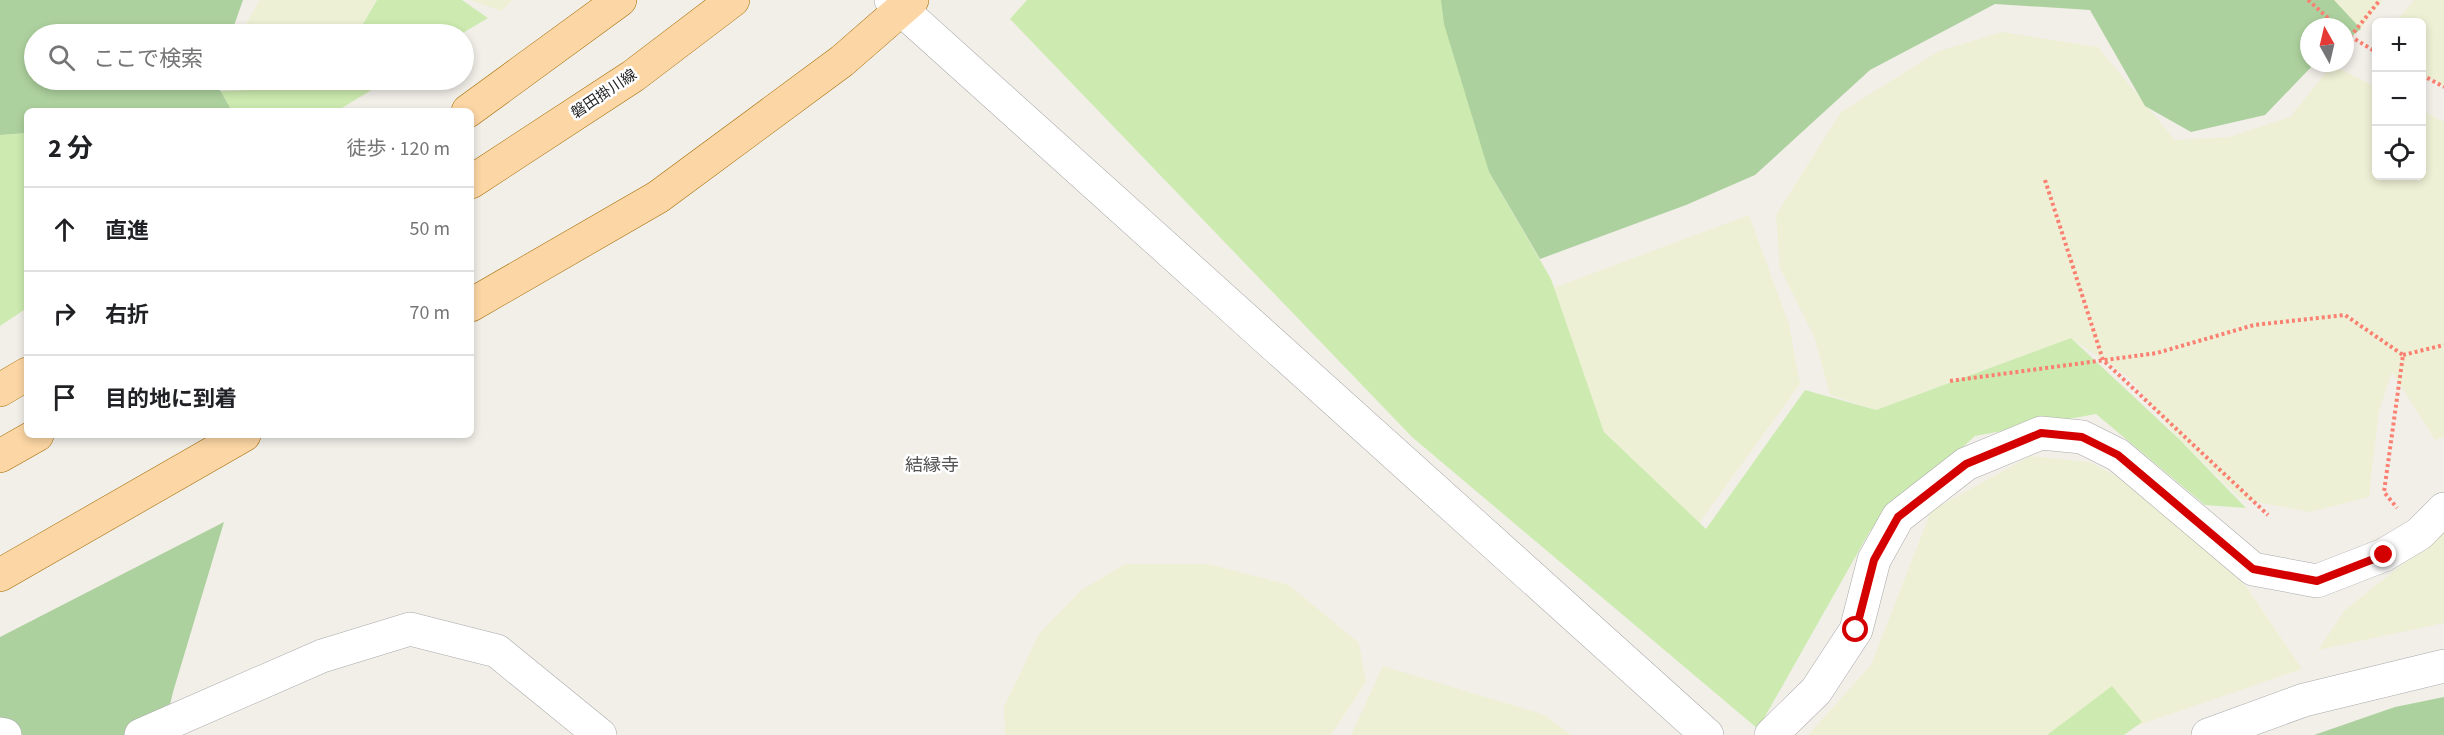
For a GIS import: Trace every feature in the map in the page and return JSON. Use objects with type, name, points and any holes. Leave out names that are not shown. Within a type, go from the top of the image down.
[{"type":"main road","points":[[472,108],[620,0]]},
{"type":"main road","name":"磐田掛川線","points":[[474,180],[633,75],[733,0]]},
{"type":"main road","points":[[474,302],[658,197],[842,61],[901,4]]},
{"type":"main road","points":[[0,390],[24,376]]},
{"type":"main road","points":[[0,456],[32,438]]},
{"type":"main road","points":[[0,575],[239,438]]},
{"type":"street","points":[[901,4],[1707,735]]},
{"type":"street","points":[[1771,735],[1816,691],[1856,630],[1874,560],[1898,517],[1966,464],[2041,433],[2082,437],[2118,455],[2253,569],[2317,581],[2384,555],[2419,534],[2444,509]]},
{"type":"street","points":[[141,735],[322,656],[411,629],[497,651],[600,735]]},
{"type":"street","points":[[2208,735],[2304,700],[2444,666]]},
{"type":"street","points":[[0,734],[5,735]]},
{"type":"path","points":[[2308,0],[2328,18]]},
{"type":"path","points":[[2354,32],[2380,0]]},
{"type":"path","points":[[2354,39],[2372,50]]},
{"type":"path","points":[[2426,78],[2444,87]]},
{"type":"path","points":[[2045,180],[2103,360],[2268,515]]},
{"type":"path","points":[[1950,381],[2157,353],[2254,325],[2344,315],[2403,354],[2444,345]]},
{"type":"path","points":[[2403,354],[2384,492],[2419,534]]},
{"type":"green space","points":[[0,0],[243,0],[235,24],[24,24],[24,90],[220,90],[230,108],[24,108],[24,133],[0,135]]},
{"type":"green space","points":[[260,0],[376,0],[363,24],[246,24]]},
{"type":"green space","points":[[377,0],[462,0],[488,18],[474,26],[474,24],[363,24]]},
{"type":"green space","points":[[470,0],[513,0],[501,11]]},
{"type":"green space","points":[[1027,0],[1448,0],[1489,172],[1551,279],[1604,432],[1706,529],[1805,390],[1876,410],[2071,338],[2179,439],[2246,508],[2205,505],[2096,414],[1975,436],[1870,531],[1758,729],[1412,437],[1010,19]]},
{"type":"green space","points":[[1441,0],[2334,0],[2351,18],[2300,18],[2300,72],[2306,72],[2265,115],[2191,132],[2145,106],[2090,10],[1995,4],[1870,70],[1755,175],[1686,205],[1540,259],[1489,172],[1444,24]]},
{"type":"green space","points":[[2317,0],[2383,0],[2361,29],[2354,24],[2354,18],[2344,18]]},
{"type":"green space","points":[[2414,0],[2444,0],[2444,86],[2426,76],[2426,18],[2399,18]]},
{"type":"green space","points":[[2354,21],[2361,29],[2354,34]]},
{"type":"green space","points":[[2002,32],[2098,47],[2175,140],[2229,137],[2290,117],[2326,72],[2346,72],[2372,85],[2372,180],[2426,180],[2426,112],[2444,122],[2444,437],[2435,440],[2392,372],[2379,411],[2369,497],[2310,512],[2241,499],[2179,439],[2128,377],[2071,338],[1876,410],[1830,395],[1815,339],[1780,268],[1776,215],[1841,112],[1939,51]]},
{"type":"green space","points":[[372,90],[342,108],[230,108],[220,91]]},
{"type":"green space","points":[[24,133],[24,310],[0,326],[0,135]]},
{"type":"green space","points":[[1749,215],[1789,324],[1800,384],[1699,523],[1604,432],[1553,288]]},
{"type":"green space","points":[[2030,456],[2090,462],[2129,483],[2246,586],[2302,669],[2110,735],[1808,735],[1871,665],[1931,511]]},
{"type":"green space","points":[[224,522],[165,726],[158,735],[0,735],[0,637]]},
{"type":"green space","points":[[2444,531],[2444,623],[2318,650],[2345,610]]},
{"type":"green space","points":[[1125,564],[1208,564],[1289,585],[1359,643],[1366,682],[1331,735],[1005,735],[1004,707],[1039,634],[1080,591]]},
{"type":"green space","points":[[1383,666],[1545,715],[1571,735],[1351,735]]},
{"type":"green space","points":[[2112,686],[2142,722],[2124,735],[2047,735]]},
{"type":"green space","points":[[2444,697],[2444,735],[2314,735],[2395,707]]},
{"type":"district","name":"結縁寺","points":[[932,465]]},
{"type":"route","points":[[1856,630],[1874,560],[1898,517],[1966,464],[2041,433],[2082,437],[2118,455],[2253,569],[2317,581],[2384,555]]}]
